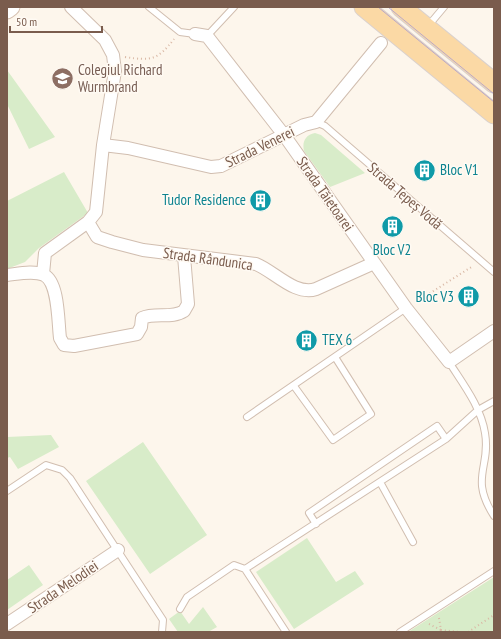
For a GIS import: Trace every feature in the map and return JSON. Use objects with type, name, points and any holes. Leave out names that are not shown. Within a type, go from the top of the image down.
[{"type":"main road","points":[[364,7],[494,114]]},
{"type":"main road","points":[[401,7],[494,83]]},
{"type":"street","points":[[7,10],[11,7]]},
{"type":"street","points":[[43,274],[45,253],[88,222],[96,212],[103,145],[115,71],[113,55],[105,40],[70,7]]},
{"type":"street","points":[[195,34],[207,36]]},
{"type":"street","name":"Strada Tăietoarei","points":[[207,36],[284,135],[406,308],[449,362]]},
{"type":"street","points":[[316,122],[381,43]]},
{"type":"street","name":"Strada Venerei","points":[[103,145],[128,148],[211,167],[217,167],[227,164],[304,125],[316,122]]},
{"type":"street","name":"Strada Rândunica","points":[[88,222],[97,237],[112,242],[143,250],[184,256],[243,261],[256,264],[266,268],[297,288],[306,291],[316,289],[374,263]]},
{"type":"street","points":[[7,275],[43,274],[51,279],[55,289],[60,338],[64,344],[74,346],[137,334],[141,328],[142,318],[148,315],[176,314],[184,312],[188,304],[184,256]]},
{"type":"street","points":[[449,362],[494,331]]},
{"type":"street","name":"Strada Melodiei","points":[[7,624],[118,550]]},
{"type":"lane","points":[[149,7],[180,32],[195,34]]},
{"type":"lane","points":[[207,36],[234,7]]},
{"type":"lane","points":[[426,28],[444,7]]},
{"type":"lane","name":"Strada Țepeș Vodă","points":[[316,122],[325,126],[494,272]]},
{"type":"lane","points":[[247,417],[406,308]]},
{"type":"lane","points":[[294,386],[333,440],[371,414],[335,357]]},
{"type":"lane","name":"Strada Tăietoarei","points":[[449,362],[478,410],[484,426],[486,444],[481,474],[482,488],[487,505],[494,516]]},
{"type":"lane","points":[[245,570],[446,439],[478,410],[494,401]]},
{"type":"lane","points":[[316,524],[309,513],[436,426],[446,439]]},
{"type":"lane","points":[[7,491],[46,465],[62,470],[70,478],[163,620],[162,632]]},
{"type":"lane","points":[[380,482],[413,542]]},
{"type":"lane","points":[[180,609],[187,597],[234,565],[245,570],[286,632]]},
{"type":"lane","points":[[400,632],[494,571]]},
{"type":"path","points":[[113,55],[140,60],[154,58],[166,49],[180,32]]},
{"type":"path","points":[[406,308],[480,261]]},
{"type":"path","points":[[438,607],[441,631]]},
{"type":"path","points":[[468,632],[494,615]]},
{"type":"path","points":[[419,619],[441,631],[460,632]]},
{"type":"green space","points":[[7,70],[55,137],[29,149],[7,104]]},
{"type":"green space","points":[[315,133],[321,135],[365,173],[330,187],[304,151],[303,145],[305,139],[309,135]]},
{"type":"green space","points":[[64,172],[88,213],[39,248],[25,262],[7,269],[7,201]]},
{"type":"green space","points":[[51,435],[59,447],[18,469],[10,457],[7,458],[7,437]]},
{"type":"green space","points":[[143,442],[207,535],[150,574],[86,481]]},
{"type":"green space","points":[[307,538],[336,582],[355,571],[364,584],[294,629],[256,572]]},
{"type":"green space","points":[[29,565],[43,585],[7,610],[7,580]]},
{"type":"green space","points":[[494,577],[494,632],[408,632]]},
{"type":"green space","points":[[203,607],[217,627],[208,632],[178,632],[169,619],[180,611],[189,624]]},
{"type":"tram line","points":[[378,7],[494,102]]},
{"type":"tram line","points":[[388,7],[494,94]]},
{"type":"place","name":"Colegiul Richard Wurmbrand","points":[[62,79]]},
{"type":"place","name":"Bloc V1","points":[[425,170]]},
{"type":"place","name":"Tudor Residence","points":[[261,200]]},
{"type":"place","name":"Bloc V2","points":[[392,227]]},
{"type":"place","name":"Bloc V3","points":[[469,297]]},
{"type":"place","name":"TEX 6","points":[[307,340]]}]
